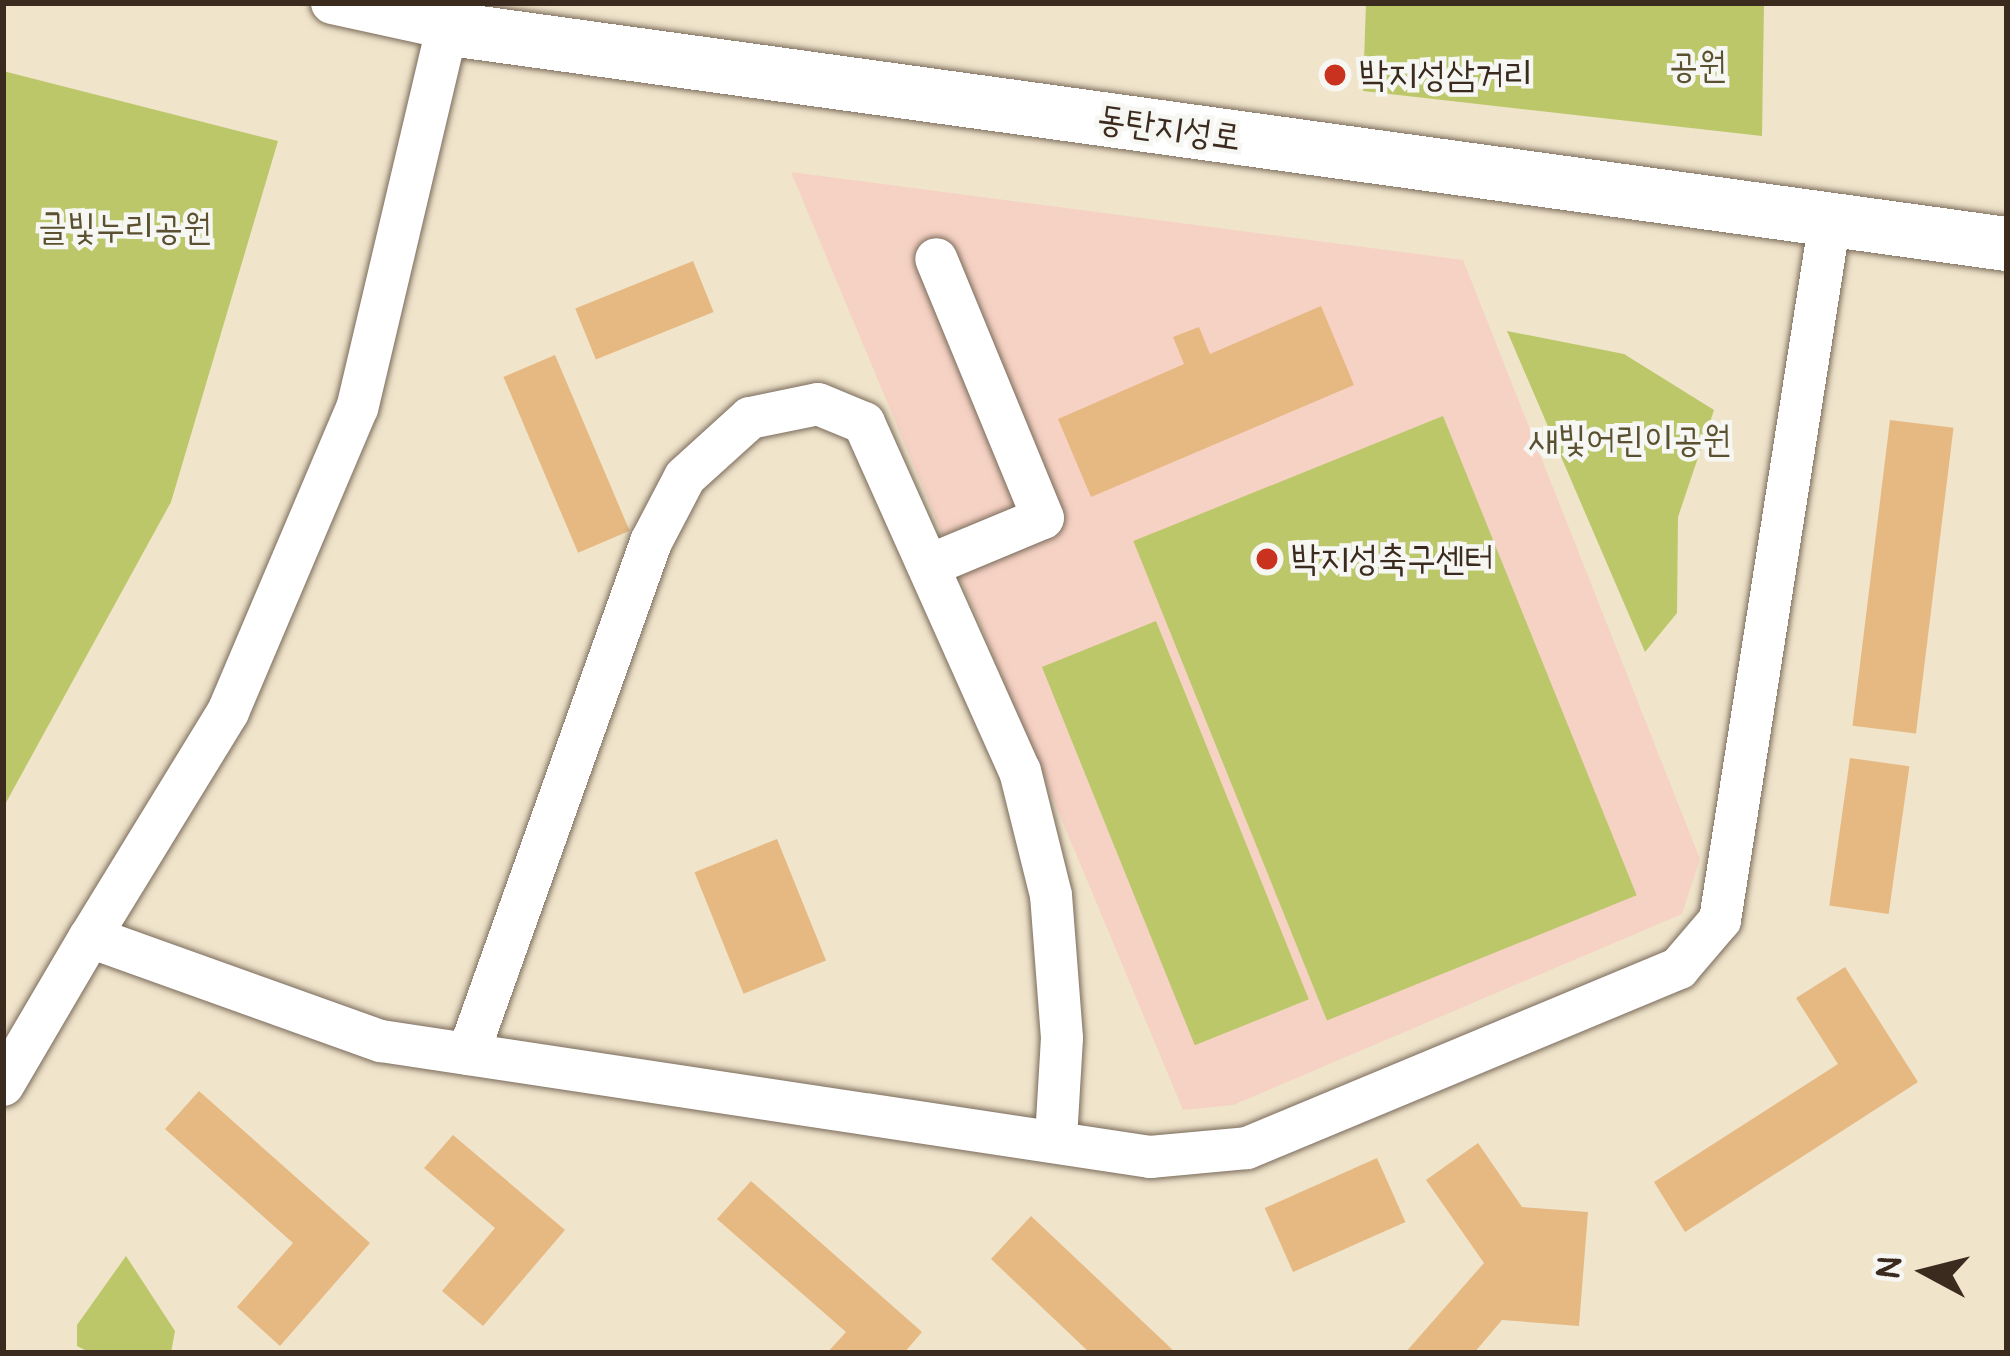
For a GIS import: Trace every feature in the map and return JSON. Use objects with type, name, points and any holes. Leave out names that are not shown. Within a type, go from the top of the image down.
[{"type":"main road","name":"동탄지성로","points":[[452,16],[2007,244]]},
{"type":"street","name":"동탄지성로","points":[[332,3],[452,16]]},
{"type":"street","points":[[3,1085],[228,712],[290,581],[357,407],[452,16]]},
{"type":"street","points":[[90,937],[381,1041],[1150,1157],[1246,1148],[1679,968],[1720,920],[1831,220]]},
{"type":"street","points":[[930,565],[1043,518],[936,259]]},
{"type":"street","points":[[468,1054],[651,542],[686,477],[750,418],[818,404],[864,423],[1020,771],[1051,895],[1062,1038],[1056,1140]]},
{"type":"shaded area","name":"박지성축구센터","points":[[791,172],[1463,260],[1700,859],[1682,914],[1233,1105],[1183,1110]]},
{"type":"green space","name":"공원","points":[[1366,3],[1764,3],[1762,136],[1363,91]]},
{"type":"green space","name":"글빛누리공원","points":[[3,71],[278,141],[171,502],[3,808]]},
{"type":"green space","name":"새빛어린이공원","points":[[1507,331],[1624,354],[1714,410],[1678,517],[1677,613],[1645,652]]},
{"type":"green space","points":[[1443,416],[1637,895],[1327,1020],[1133,541]]},
{"type":"green space","points":[[1156,621],[1309,999],[1195,1045],[1042,667]]},
{"type":"green space","points":[[126,1256],[175,1331],[171,1353],[91,1353],[77,1346],[77,1325]]},
{"type":"building","points":[[693,261],[714,312],[596,360],[575,309]]},
{"type":"building","points":[[1321,306],[1354,385],[1091,497],[1058,419],[1184,364],[1173,337],[1199,327],[1210,354]]},
{"type":"building","points":[[555,355],[630,531],[578,553],[503,377]]},
{"type":"building","points":[[1890,420],[1954,428],[1916,734],[1852,726]]},
{"type":"building","points":[[1850,758],[1909,766],[1889,914],[1829,906]]},
{"type":"building","points":[[777,839],[826,960],[744,994],[694,872]]},
{"type":"building","points":[[1845,967],[1918,1082],[1685,1232],[1654,1182],[1838,1064],[1796,998]]},
{"type":"building","points":[[199,1091],[370,1243],[280,1346],[237,1307],[293,1243],[165,1129]]},
{"type":"building","points":[[453,1135],[565,1230],[483,1326],[442,1291],[495,1228],[424,1168]]},
{"type":"building","points":[[1478,1143],[1522,1207],[1588,1212],[1579,1326],[1502,1320],[1474,1353],[1405,1353],[1484,1263],[1426,1180]]},
{"type":"building","points":[[1377,1158],[1405,1222],[1293,1272],[1265,1208]]},
{"type":"building","points":[[751,1181],[922,1332],[904,1353],[827,1353],[846,1332],[717,1219]]},
{"type":"building","points":[[1031,1216],[1176,1353],[1090,1353],[991,1259]]},
{"type":"place","name":"박지성삼거리","points":[[1335,75]]},
{"type":"place","name":"박지성축구센터","points":[[1267,559]]}]
